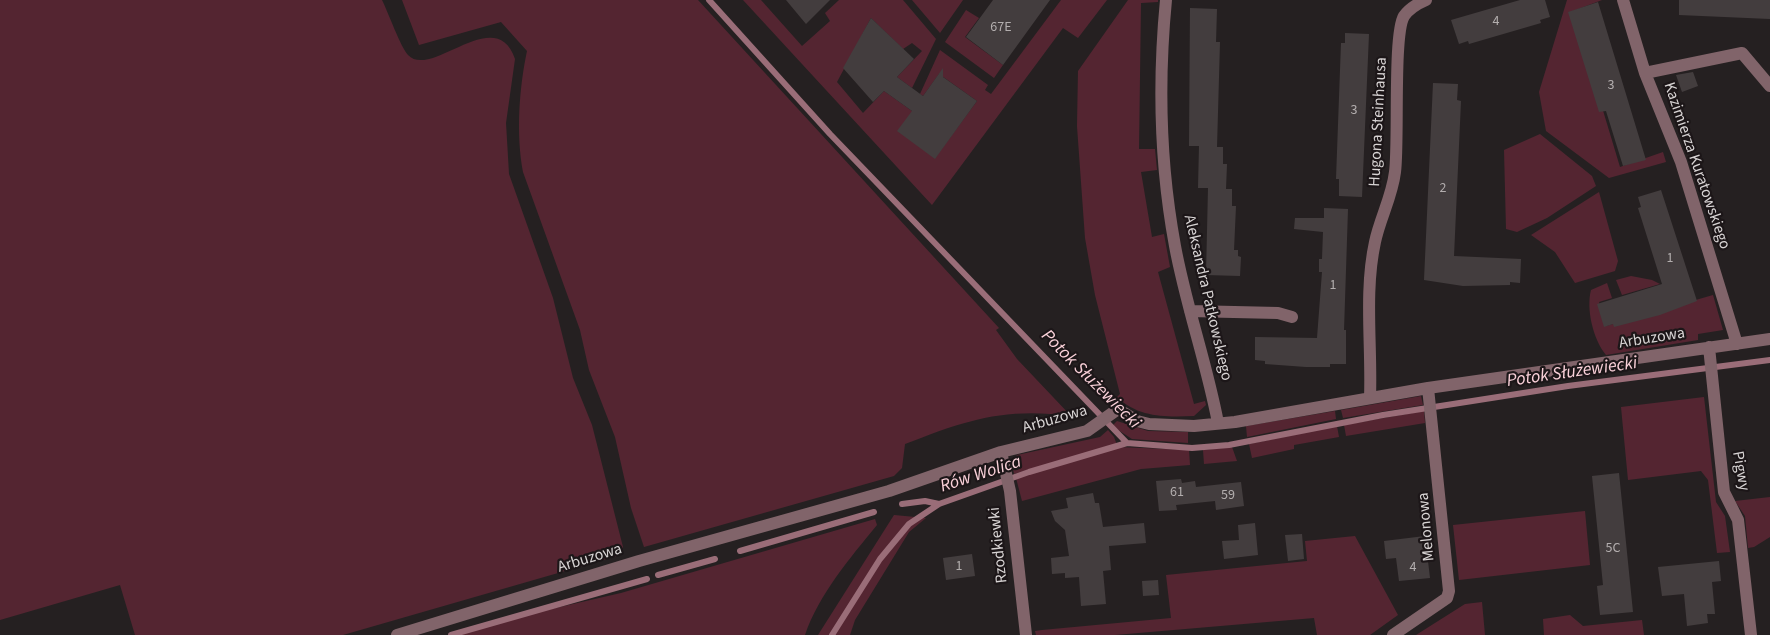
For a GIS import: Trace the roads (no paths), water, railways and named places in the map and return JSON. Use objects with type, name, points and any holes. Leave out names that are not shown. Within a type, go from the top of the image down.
[{"type":"street","name":"Aleksandra Patkowskiego","points":[[1166,0],[1161,56],[1163,154],[1175,246],[1218,423]]},
{"type":"street","name":"Hugona Steinhausa","points":[[1370,398],[1371,275],[1375,241],[1391,198],[1395,171],[1402,22],[1404,16],[1426,0]]},
{"type":"street","name":"Kazimierza Kuratowskiego","points":[[1623,0],[1645,73],[1680,162],[1737,344]]},
{"type":"street","points":[[1645,73],[1742,53],[1770,86]]},
{"type":"street","points":[[1190,311],[1278,313],[1292,317]]},
{"type":"street","name":"Arbuzowa","points":[[397,635],[639,561],[1002,457],[1094,428],[1118,409],[1137,421],[1160,426],[1218,423],[1370,398],[1709,351],[1770,339]]},
{"type":"street","name":"Pigwy","points":[[1709,351],[1724,492],[1738,520],[1751,635]]},
{"type":"street","name":"Melonowa","points":[[1393,635],[1447,598],[1449,591],[1434,422],[1429,391]]},
{"type":"street","name":"Rzodkiewki","points":[[1002,457],[1010,491],[1026,635]]},
{"type":"waterway","name":"Potok Służewiecki","points":[[709,0],[830,134],[1127,443],[1192,448],[1229,445],[1383,415],[1568,386],[1770,360]]},
{"type":"waterway","name":"Rów Wolica","points":[[832,635],[880,559],[909,524],[939,504],[1029,472],[1127,443]]},
{"type":"waterway","points":[[902,504],[925,501],[939,504]]},
{"type":"waterway","points":[[740,551],[874,512]]},
{"type":"waterway","points":[[658,575],[715,559]]},
{"type":"waterway","points":[[451,635],[647,579]]}]
